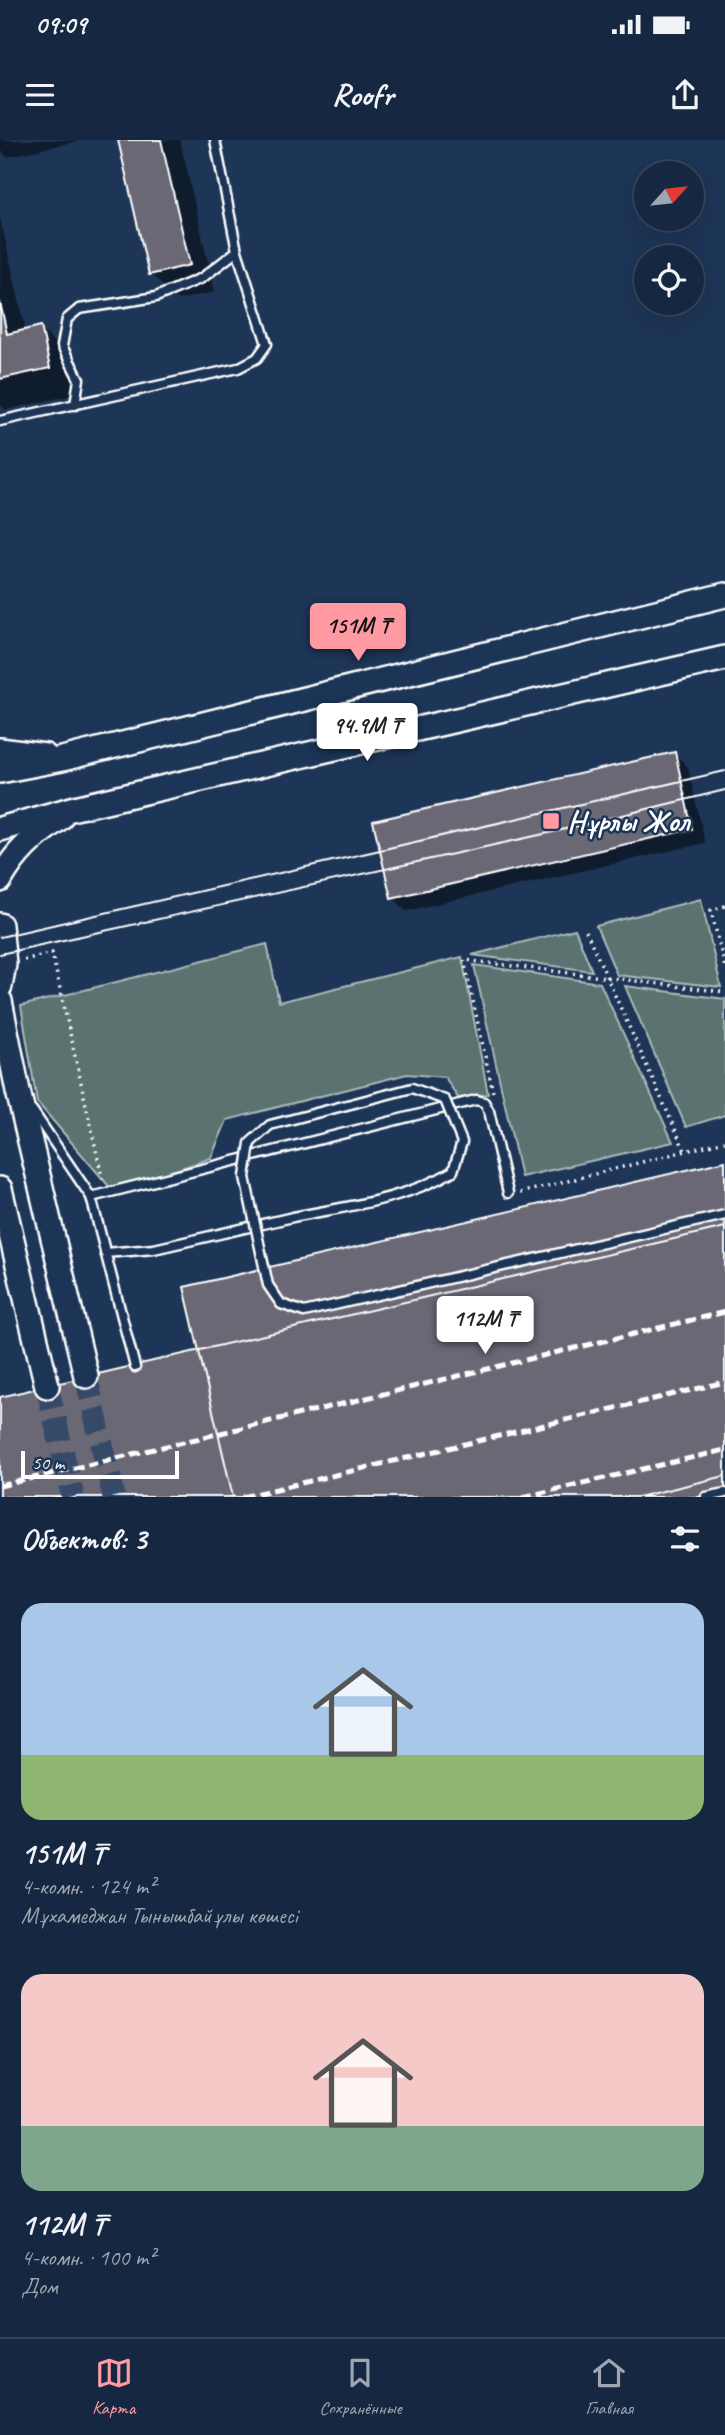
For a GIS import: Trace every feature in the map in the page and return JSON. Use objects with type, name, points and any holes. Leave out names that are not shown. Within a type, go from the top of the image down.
[{"type":"street","points":[[0,771],[62,759],[725,595]]},
{"type":"street","points":[[0,829],[75,808],[725,658]]},
{"type":"street","points":[[0,750],[62,759]]},
{"type":"street","points":[[0,880],[13,857],[38,834],[75,808]]},
{"type":"street","points":[[0,925],[2,975]]},
{"type":"street","points":[[0,1001],[18,1091],[86,1376]]},
{"type":"street","points":[[0,1189],[47,1386]]},
{"type":"lane","points":[[0,421],[239,368],[257,358],[267,344],[237,251],[215,140]]},
{"type":"lane","points":[[75,405],[79,379],[62,346],[67,319],[79,309],[156,297],[202,278],[237,251]]},
{"type":"lane","points":[[105,1253],[154,1249],[293,1217],[389,1199],[434,1182],[453,1171],[462,1142],[445,1100],[412,1088],[270,1125],[250,1143],[245,1177],[268,1285],[281,1304],[304,1312],[725,1215]]},
{"type":"lane","points":[[18,1091],[91,1197],[135,1367]]},
{"type":"lane","points":[[91,1197],[476,1100],[484,1102],[489,1111],[512,1193]]},
{"type":"lane","points":[[706,1497],[725,1493]]},
{"type":"path","points":[[725,906],[711,910],[725,968]]},
{"type":"path","points":[[586,931],[685,1151]]},
{"type":"path","points":[[2,975],[52,953],[106,1193]]},
{"type":"path","points":[[496,1103],[464,960],[725,992]]},
{"type":"path","points":[[512,1193],[725,1141]]},
{"type":"green space","points":[[701,899],[721,987],[617,975],[596,926]]},
{"type":"green space","points":[[575,929],[592,971],[472,955]]},
{"type":"green space","points":[[267,944],[279,1002],[462,957],[488,1094],[458,1098],[445,1077],[407,1074],[227,1120],[211,1158],[113,1191],[37,1102],[21,1006]]},
{"type":"green space","points":[[474,965],[600,983],[673,1142],[521,1177]]},
{"type":"green space","points":[[625,986],[725,999],[725,1115],[686,1127]]},
{"type":"building","points":[[118,140],[161,140],[190,265],[149,275]]},
{"type":"building","points":[[0,302],[7,334],[41,326],[50,368],[0,379]]},
{"type":"building","points":[[675,752],[692,829],[391,898],[373,821]]},
{"type":"building","points":[[725,1161],[725,1497],[233,1497],[184,1287]]},
{"type":"building","points":[[725,1227],[725,1476],[638,1497],[0,1497],[0,1397]]},
{"type":"tunnel","points":[[86,1376],[114,1497]]},
{"type":"tunnel","points":[[47,1386],[73,1497]]},
{"type":"tram line","points":[[0,937],[725,771]]},
{"type":"tram line","points":[[0,954],[553,832],[725,790]]},
{"type":"railway","points":[[0,1486],[725,1312]]},
{"type":"railway","points":[[243,1497],[725,1382]]},
{"type":"railway","points":[[523,1497],[725,1450]]},
{"type":"place","name":"Нұрлы Жол","points":[[551,821]]}]
